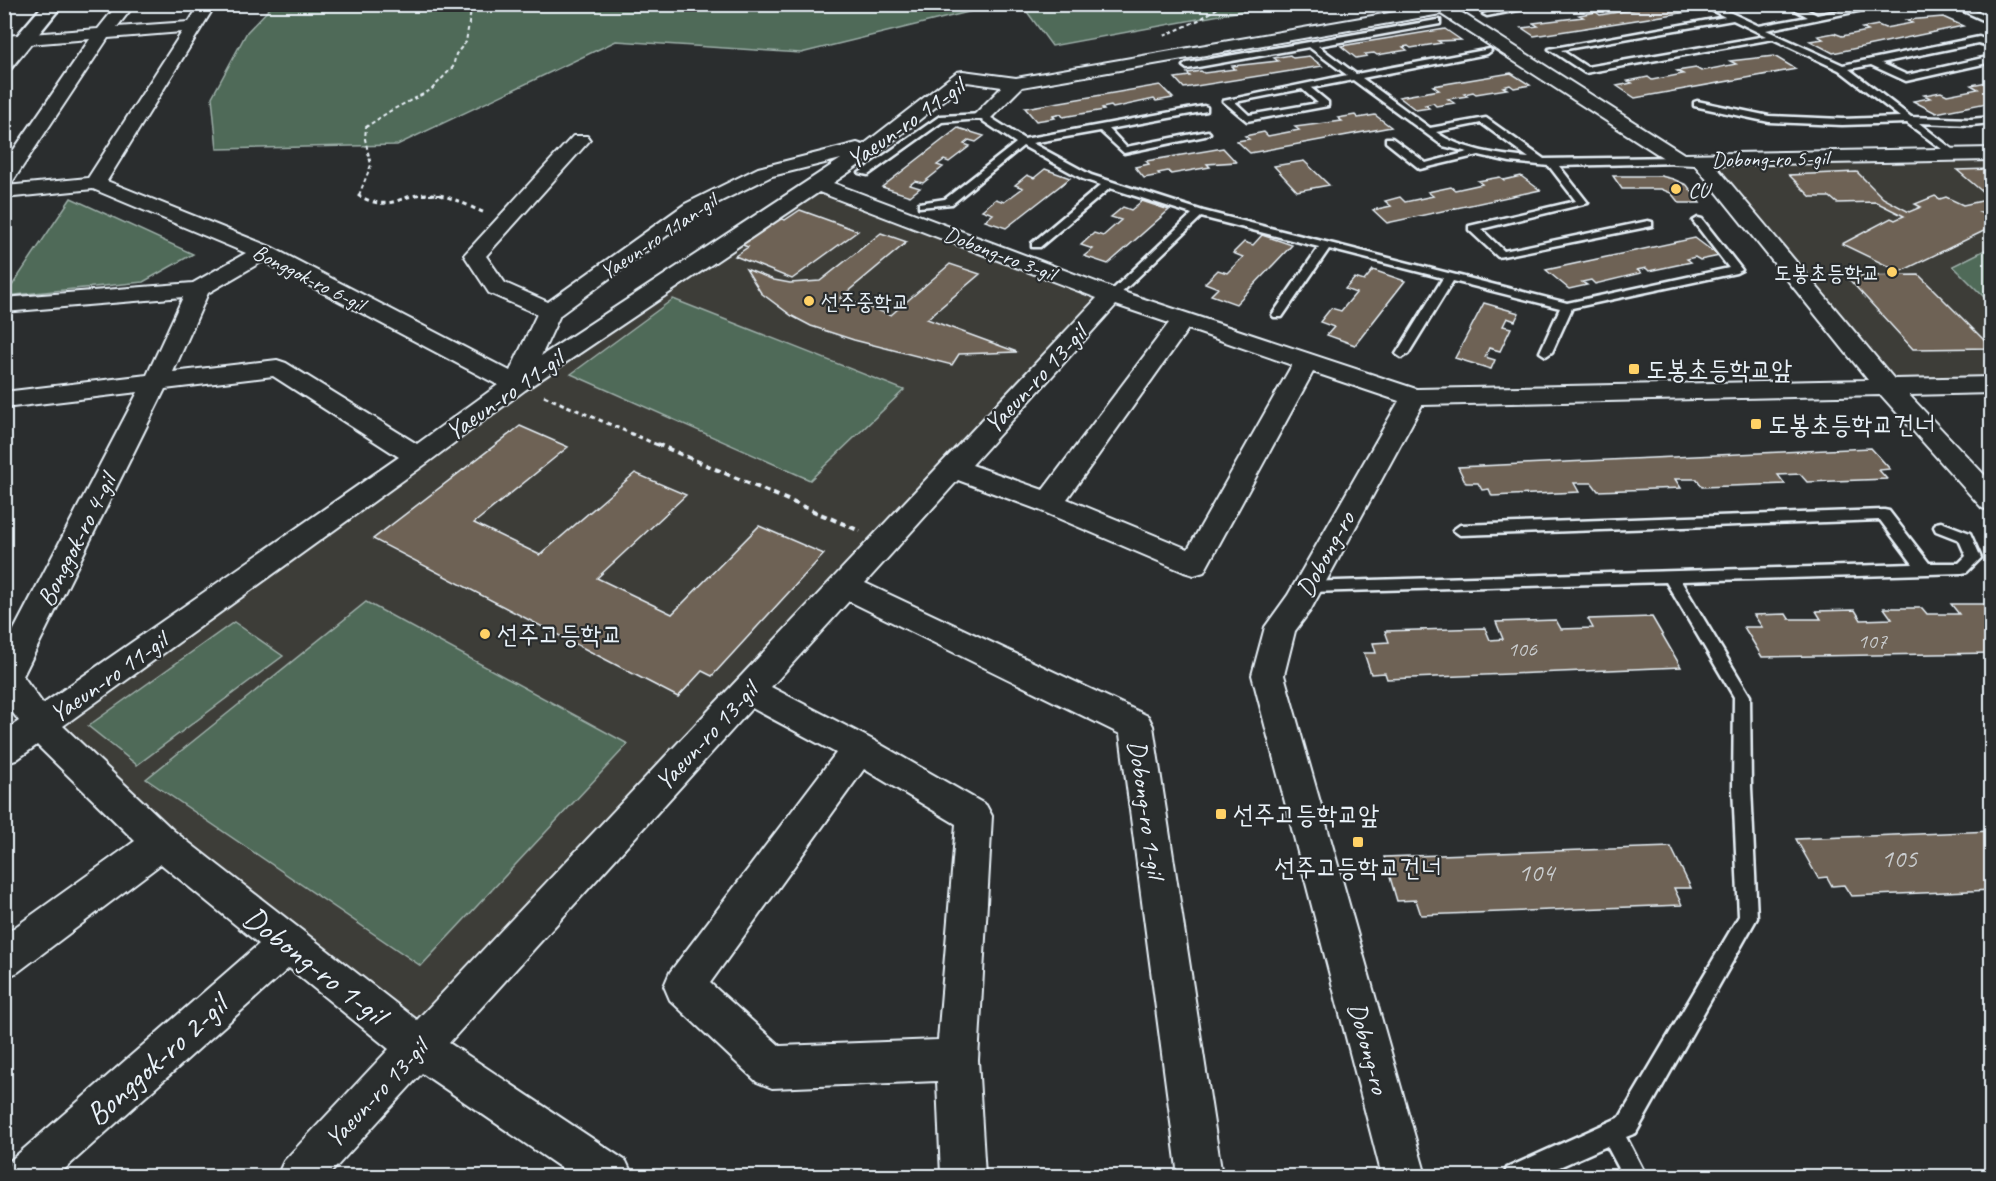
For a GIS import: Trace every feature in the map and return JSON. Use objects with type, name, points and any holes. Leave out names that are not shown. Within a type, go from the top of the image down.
[{"type":"street","points":[[4,64],[54,4]]},
{"type":"street","points":[[4,180],[102,34],[127,4]]},
{"type":"street","points":[[95,183],[208,4]]},
{"type":"street","name":"Yaeun-ro 11-gil","points":[[4,750],[418,457],[516,384],[877,144],[963,76],[1016,83],[1441,15],[1472,4]]},
{"type":"street","points":[[1441,15],[1690,159]]},
{"type":"street","points":[[4,41],[196,26]]},
{"type":"street","points":[[982,116],[1016,83]]},
{"type":"street","points":[[550,310],[497,288],[475,255],[580,140]]},
{"type":"street","name":"Yaeun-ro 11an-gil","points":[[516,384],[550,310],[692,208],[765,172],[877,144]]},
{"type":"street","name":"Dobong-ro 5-gil","points":[[1690,159],[1992,154]]},
{"type":"street","name":"Dobong-ro 5-gil","points":[[1690,159],[1888,388]]},
{"type":"street","name":"Bonggok-ro 6-gil","points":[[4,192],[95,183],[263,252],[516,384]]},
{"type":"street","name":"Dobong-ro 3-gil","points":[[818,184],[1112,296],[1414,397]]},
{"type":"street","points":[[4,305],[198,289],[263,252]]},
{"type":"street","name":"Bonggok-ro 4-gil","points":[[40,726],[6,677],[156,382],[198,289]]},
{"type":"street","name":"Yaeun-ro 13-gil","points":[[299,1176],[1112,296]]},
{"type":"street","points":[[1049,503],[1184,320]]},
{"type":"street","points":[[953,468],[1049,503],[1194,564],[1305,362]]},
{"type":"street","points":[[4,400],[277,368],[418,457]]},
{"type":"street","points":[[1414,397],[1992,385]]},
{"type":"street","points":[[1888,388],[1992,501]]},
{"type":"street","name":"Dobong-ro","points":[[1404,1176],[1268,675],[1280,627],[1299,603],[1414,397]]},
{"type":"street","name":"Dobong-ro 1-gil","points":[[844,586],[1136,726],[1200,1176]]},
{"type":"street","points":[[748,690],[859,749],[974,816],[957,1060],[963,1176]]},
{"type":"street","name":"Dobong-ro 1-gil","points":[[40,726],[161,843],[287,944],[419,1047],[609,1176]]},
{"type":"street","points":[[859,749],[684,986],[772,1067],[957,1060]]},
{"type":"street","points":[[4,960],[161,843]]},
{"type":"street","name":"Bonggok-ro 2-gil","points":[[26,1176],[287,944]]},
{"type":"lane","points":[[1486,14],[1545,4]]},
{"type":"lane","points":[[1704,4],[1842,68],[1954,155]]},
{"type":"lane","points":[[1790,4],[1816,18]]},
{"type":"lane","points":[[1757,29],[1888,4]]},
{"type":"lane","points":[[1953,4],[1992,22]]},
{"type":"lane","points":[[1187,66],[1310,44],[1441,15]]},
{"type":"lane","points":[[1734,18],[1553,49],[1585,70],[1773,37]]},
{"type":"lane","points":[[1842,68],[1979,40],[1992,45]]},
{"type":"lane","points":[[1310,44],[1446,144],[1510,159],[1546,163],[1690,159]]},
{"type":"lane","points":[[1305,87],[1325,104],[1247,118],[1228,101],[1487,51]]},
{"type":"lane","points":[[1873,62],[1906,78],[1992,59]]},
{"type":"lane","points":[[1697,104],[1769,119],[1842,122],[1992,120]]},
{"type":"lane","points":[[923,205],[948,202],[1023,142],[1204,109]]},
{"type":"lane","points":[[864,173],[940,119],[982,116],[1023,142],[1087,177],[1108,184],[1199,213],[1567,306],[1736,270],[1698,221]]},
{"type":"lane","points":[[1427,131],[1483,120],[1546,163],[1583,203],[1473,228],[1502,255],[1648,224]]},
{"type":"lane","points":[[1102,128],[1124,150],[1205,133]]},
{"type":"lane","points":[[1389,140],[1424,166],[1478,152]]},
{"type":"lane","points":[[1036,244],[1108,184]]},
{"type":"lane","points":[[1112,296],[1199,213]]},
{"type":"lane","points":[[1278,315],[1326,245]]},
{"type":"lane","points":[[1402,354],[1450,276]]},
{"type":"lane","points":[[1546,352],[1567,306]]},
{"type":"lane","points":[[1460,530],[1884,515],[1925,569]]},
{"type":"lane","points":[[1308,586],[1962,568],[1974,558],[1965,537],[1941,527]]},
{"type":"lane","points":[[1515,1176],[1628,1125],[1748,918],[1742,787],[1742,696],[1670,576]]},
{"type":"lane","points":[[1611,1132],[1635,1176]]},
{"type":"path","points":[[472,4],[466,42],[456,54],[453,67],[431,90],[390,111],[366,127],[364,143],[370,155],[369,174],[359,196],[374,205],[399,203],[427,194],[435,195],[506,222]]},
{"type":"path","points":[[516,384],[885,542]]},
{"type":"shaded area","name":"도봉초등학교","points":[[1991,154],[1991,385],[1888,388],[1700,159]]},
{"type":"shaded area","name":"선주고등학교","points":[[818,184],[1112,296],[419,1047],[40,726]]},
{"type":"green space","points":[[273,5],[997,5],[801,53],[616,41],[397,145],[217,149],[212,97],[247,32]]},
{"type":"green space","points":[[1022,5],[1274,5],[1052,46]]},
{"type":"green space","points":[[71,198],[193,254],[143,282],[5,296]]},
{"type":"green space","points":[[1991,247],[1991,304],[1953,266]]},
{"type":"green space","points":[[673,299],[904,390],[810,480],[571,374]]},
{"type":"green space","points":[[366,602],[628,744],[421,966],[146,779]]},
{"type":"green space","points":[[234,622],[283,656],[137,765],[88,726]]},
{"type":"building","points":[[1674,4],[1687,12],[1534,36],[1522,28],[1538,26],[1533,23],[1583,17],[1579,15],[1596,12],[1600,15],[1637,9],[1631,6]]},
{"type":"building","points":[[1943,17],[1963,26],[1833,53],[1810,41],[1823,39],[1818,36],[1834,33],[1842,36],[1868,31],[1862,28],[1878,25],[1885,28],[1912,23],[1906,20]]},
{"type":"building","points":[[1445,29],[1461,40],[1438,41],[1441,43],[1411,48],[1408,46],[1403,47],[1407,50],[1377,55],[1365,54],[1367,56],[1356,58],[1341,46]]},
{"type":"building","points":[[1290,55],[1293,58],[1309,56],[1322,66],[1184,88],[1175,78],[1190,76],[1187,73],[1235,69],[1232,66],[1278,61],[1274,58]]},
{"type":"building","points":[[1774,56],[1796,69],[1635,98],[1617,86],[1648,77],[1652,80],[1683,74],[1677,71],[1696,68],[1701,71],[1736,64],[1730,61]]},
{"type":"building","points":[[1511,73],[1530,85],[1514,88],[1510,85],[1503,87],[1507,89],[1476,94],[1473,92],[1464,94],[1467,96],[1448,99],[1454,103],[1436,106],[1433,103],[1425,105],[1429,108],[1416,110],[1399,97],[1439,90],[1433,86]]},
{"type":"building","points":[[1987,82],[1992,85],[1992,102],[1936,113],[1913,101],[1930,98],[1924,95],[1941,92],[1947,95],[1978,89],[1971,85]]},
{"type":"building","points":[[1160,85],[1173,98],[1156,101],[1154,99],[1113,108],[1111,106],[1102,108],[1104,110],[1063,117],[1061,114],[1053,116],[1055,118],[1036,121],[1025,108]]},
{"type":"building","points":[[1355,115],[1358,118],[1375,115],[1391,127],[1250,153],[1237,141],[1249,139],[1245,136],[1264,132],[1268,136],[1299,130],[1295,127],[1342,121],[1338,118]]},
{"type":"building","points":[[958,128],[984,136],[976,142],[969,140],[964,144],[970,146],[949,162],[944,160],[937,165],[943,167],[923,183],[915,181],[910,185],[920,188],[910,196],[882,187]]},
{"type":"building","points":[[1223,148],[1236,162],[1207,164],[1210,167],[1171,174],[1168,171],[1144,178],[1135,167],[1149,164],[1146,161]]},
{"type":"building","points":[[1304,161],[1329,185],[1297,191],[1274,166]]},
{"type":"building","points":[[1045,169],[1070,178],[1006,228],[985,221],[993,214],[982,210],[996,199],[1004,202],[1023,188],[1015,185],[1027,175],[1034,178]]},
{"type":"building","name":"도봉초등학교","points":[[1992,169],[1992,210],[1979,212],[1992,218],[1992,227],[1900,272],[1842,244],[1891,218],[1895,220],[1904,216],[1876,202],[1837,203],[1830,197],[1811,197],[1789,175],[1857,172],[1883,198],[1909,212],[1921,207],[1915,204],[1935,196],[1940,199],[1946,197],[1963,205],[1991,199],[1957,170]]},
{"type":"building","points":[[1521,176],[1540,190],[1387,223],[1373,210],[1391,206],[1385,201],[1400,197],[1405,202],[1433,196],[1428,192],[1451,187],[1455,190],[1482,184],[1478,181],[1500,177],[1504,180]]},
{"type":"building","name":"CU","points":[[1613,176],[1661,176],[1673,179],[1687,185],[1700,203],[1679,203],[1671,193],[1661,189],[1622,189]]},
{"type":"building","points":[[1142,201],[1169,210],[1108,264],[1084,256],[1093,249],[1081,245],[1094,233],[1103,236],[1121,220],[1111,217],[1123,207],[1131,210]]},
{"type":"building","points":[[800,210],[858,231],[792,279],[735,256],[748,247],[737,243],[776,217],[785,220]]},
{"type":"building","name":"선주중학교","points":[[881,233],[907,242],[840,298],[891,315],[950,264],[980,274],[927,319],[1017,352],[959,354],[952,365],[854,340],[811,326],[792,316],[761,293],[746,269],[774,280],[790,283],[820,281]]},
{"type":"building","points":[[1262,235],[1292,245],[1236,304],[1211,295],[1218,288],[1205,283],[1218,270],[1227,273],[1243,257],[1233,253],[1244,242],[1253,245]]},
{"type":"building","points":[[1695,238],[1719,256],[1700,260],[1695,257],[1687,259],[1691,262],[1649,271],[1646,268],[1637,270],[1641,273],[1595,284],[1591,280],[1582,282],[1587,285],[1569,289],[1546,270]]},
{"type":"building","points":[[1373,270],[1405,281],[1355,345],[1327,335],[1334,327],[1320,322],[1331,308],[1341,311],[1356,293],[1345,289],[1355,278],[1364,281]]},
{"type":"building","points":[[1919,275],[1992,348],[1913,349],[1846,276]]},
{"type":"building","points":[[1484,303],[1519,313],[1515,321],[1507,318],[1503,326],[1511,328],[1500,351],[1489,348],[1485,357],[1495,360],[1491,369],[1455,358]]},
{"type":"building","points":[[520,426],[568,447],[474,523],[540,555],[635,473],[686,495],[597,578],[672,614],[759,526],[824,554],[712,676],[702,671],[678,697],[373,539]]},
{"type":"building","points":[[1871,448],[1890,469],[1879,470],[1887,479],[1807,482],[1800,474],[1778,475],[1785,484],[1702,487],[1697,479],[1675,479],[1681,488],[1598,491],[1592,483],[1574,483],[1579,492],[1492,496],[1489,489],[1482,490],[1478,483],[1466,483],[1458,467]]},
{"type":"building","points":[[1951,604],[1992,604],[1992,653],[1762,657],[1744,627],[1762,627],[1754,615],[1786,614],[1789,619],[1821,619],[1816,611],[1855,610],[1861,620],[1892,619],[1884,608],[1922,608],[1927,614],[1959,614]]},
{"type":"building","points":[[1652,617],[1681,667],[1387,679],[1385,673],[1371,674],[1364,653],[1376,653],[1373,643],[1389,642],[1385,631],[1485,628],[1490,640],[1503,639],[1496,622],[1556,620],[1561,629],[1593,628],[1588,619]]},
{"type":"building","points":[[1992,831],[1992,890],[1851,896],[1844,885],[1832,886],[1827,877],[1818,878],[1796,839]]},
{"type":"building","points":[[1671,847],[1691,888],[1674,888],[1682,905],[1421,915],[1416,900],[1397,901],[1384,857]]},
{"type":"place","name":"CU","points":[[1676,189]]},
{"type":"place","name":"도봉초등학교","points":[[1892,272]]},
{"type":"place","name":"선주중학교","points":[[809,301]]},
{"type":"place","name":"도봉초등학교앞","points":[[1634,369]]},
{"type":"place","name":"도봉초등학교건너","points":[[1756,424]]},
{"type":"place","name":"선주고등학교","points":[[485,634]]},
{"type":"place","name":"선주고등학교앞","points":[[1221,814]]},
{"type":"place","name":"선주고등학교건너","points":[[1358,842]]}]
